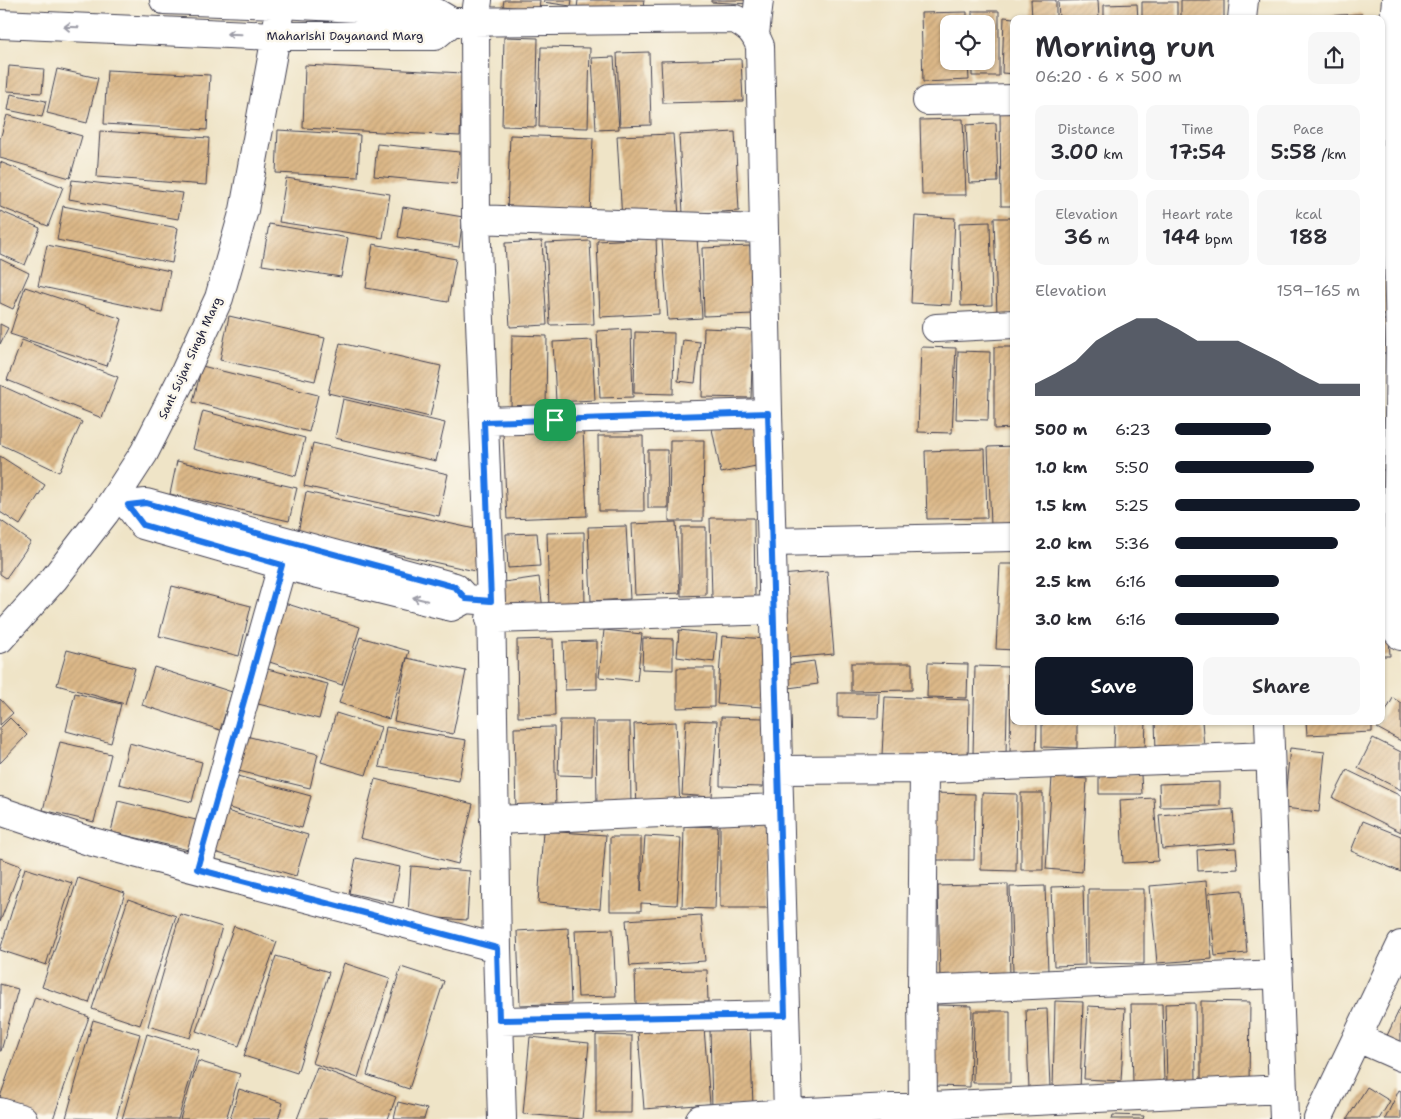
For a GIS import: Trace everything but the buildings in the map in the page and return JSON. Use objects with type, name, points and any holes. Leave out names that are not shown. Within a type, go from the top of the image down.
[{"type":"street","name":"Maharishi Dayanand Marg","points":[[164,0],[281,2],[469,15]]},
{"type":"street","points":[[755,34],[759,0]]},
{"type":"street","points":[[1242,15],[1244,0]]},
{"type":"street","points":[[1396,0],[1393,32],[1398,120],[1400,343],[1396,630],[1401,636]]},
{"type":"street","name":"Sant Sujan Singh Marg","points":[[0,639],[121,503],[219,298],[244,210],[281,2]]},
{"type":"street","name":"Maharishi Dayanand Marg","points":[[0,24],[276,36],[436,36],[469,15]]},
{"type":"street","points":[[502,1119],[494,820],[482,606],[484,422],[469,15],[735,19],[747,26],[755,34],[760,46],[768,413],[788,1113]]},
{"type":"street","points":[[926,101],[1010,99]]},
{"type":"street","points":[[476,219],[764,229]]},
{"type":"street","points":[[936,328],[1010,324]]},
{"type":"street","points":[[484,422],[768,413]]},
{"type":"street","points":[[121,503],[143,525],[286,553],[451,607],[774,610]]},
{"type":"street","points":[[772,542],[1010,537]]},
{"type":"street","points":[[197,869],[286,553]]},
{"type":"street","points":[[1269,725],[1284,1119]]},
{"type":"street","points":[[778,770],[924,769],[1270,756]]},
{"type":"street","points":[[923,1107],[924,769]]},
{"type":"street","points":[[494,820],[780,808]]},
{"type":"street","points":[[0,811],[89,841],[497,948]]},
{"type":"street","points":[[1318,1119],[1401,945]]},
{"type":"street","points":[[922,990],[1278,974]]},
{"type":"street","points":[[499,1020],[785,1015]]},
{"type":"street","points":[[1358,1038],[1401,1057]]},
{"type":"street","points":[[700,1119],[1283,1089]]},
{"type":"street","points":[[0,1112],[23,1119]]},
{"type":"route","points":[[768,413],[785,1015],[499,1020],[497,948],[197,869],[282,565],[143,525],[128,505],[146,503],[455,587],[466,599],[491,601],[484,422],[555,420],[768,413]]}]
